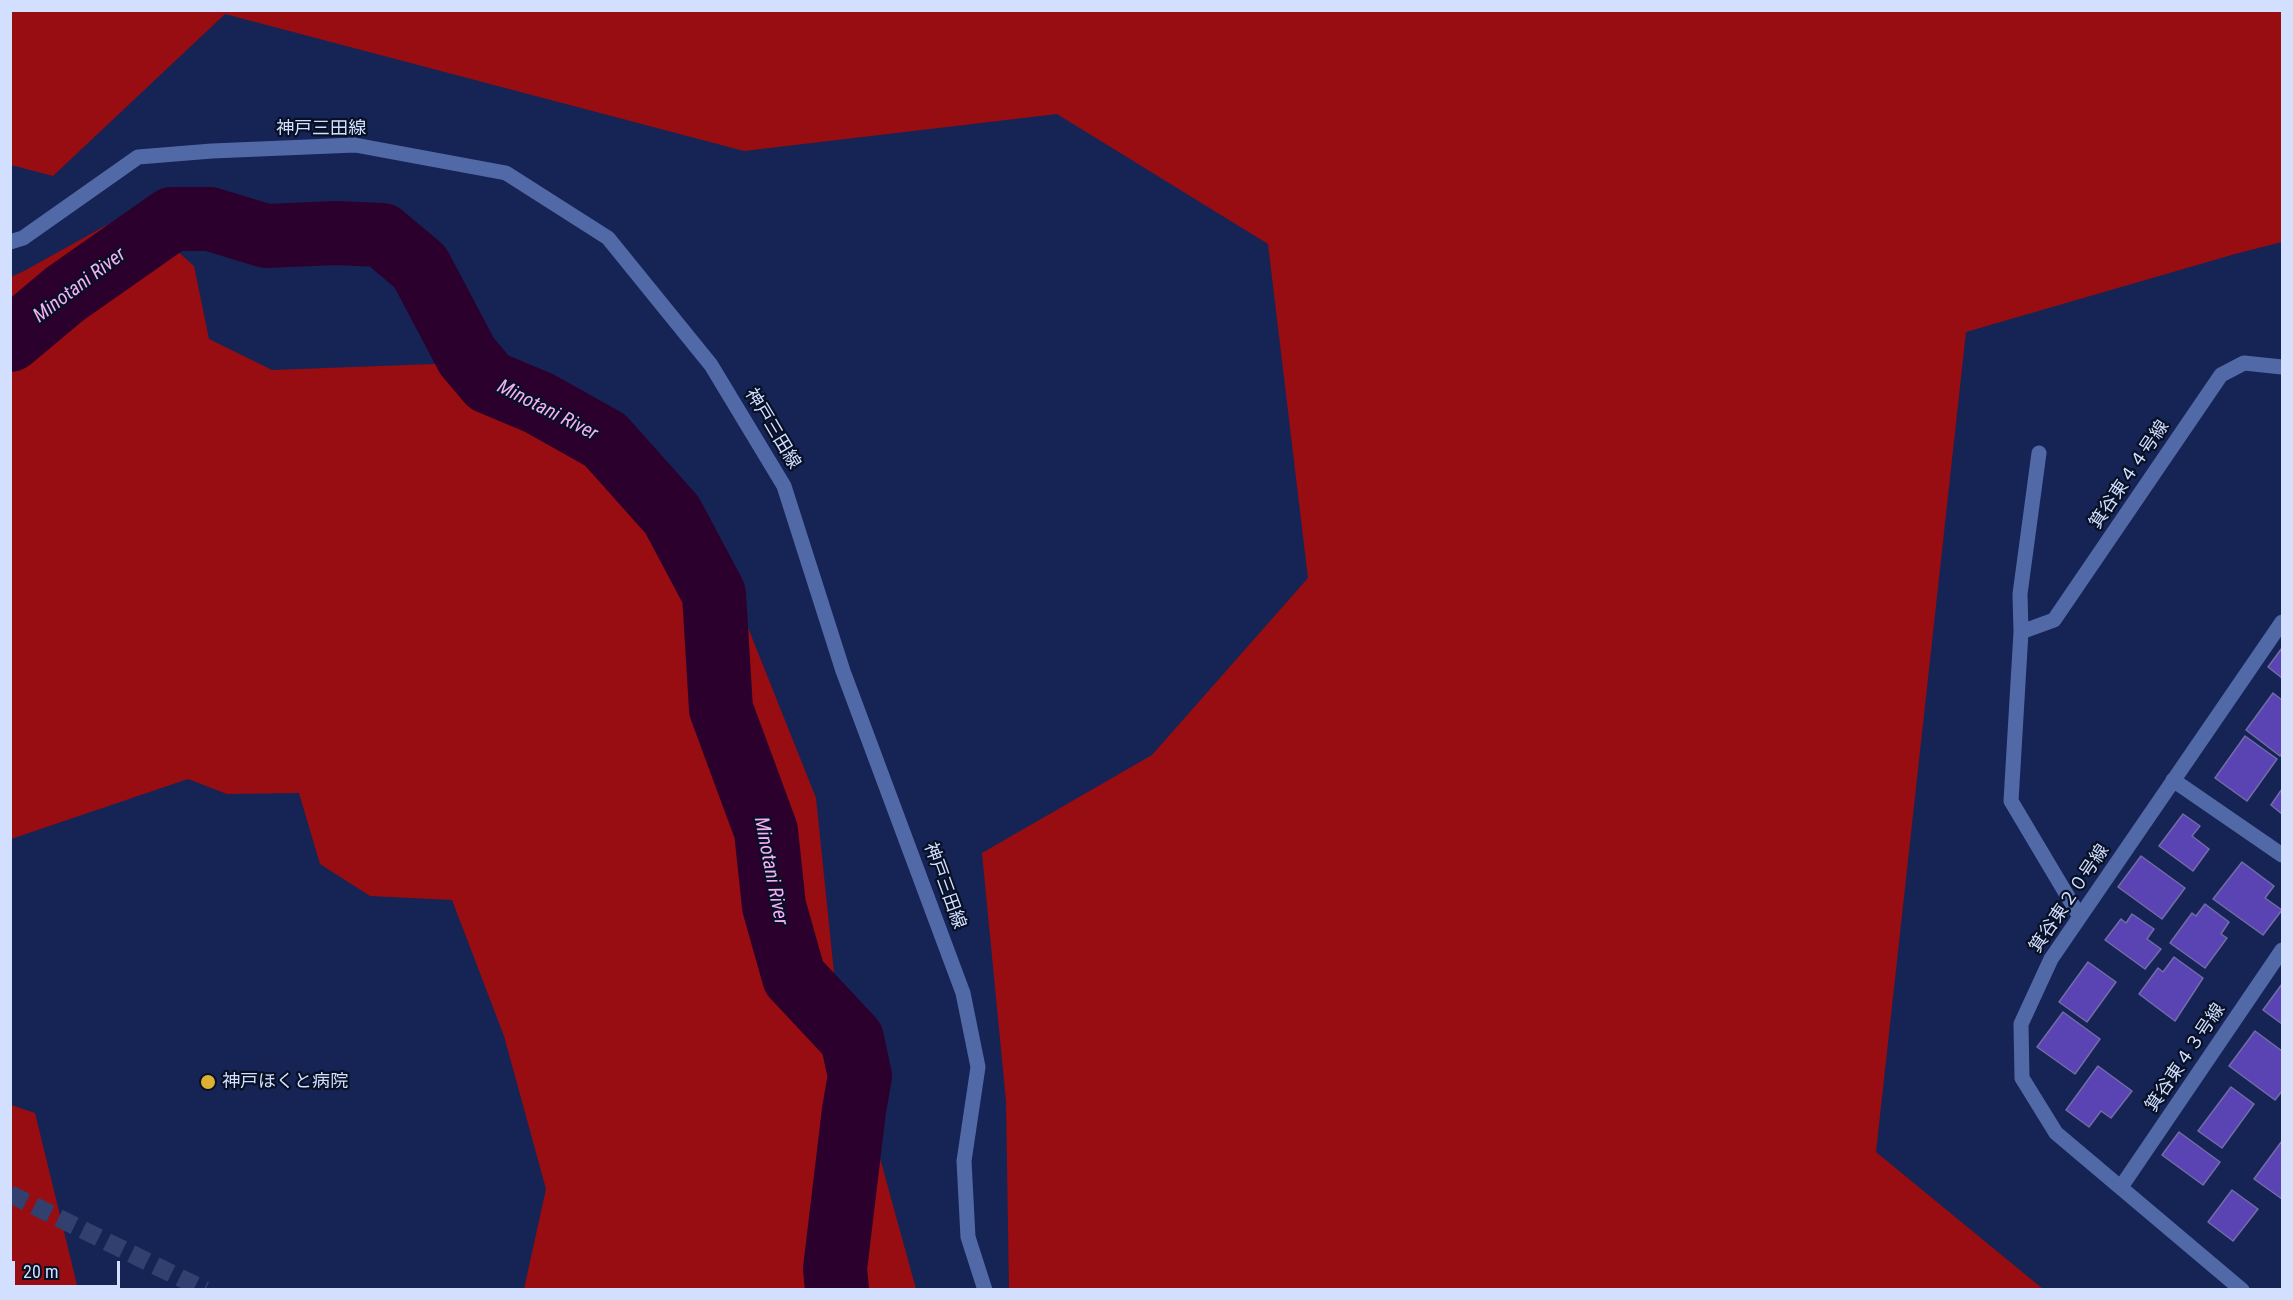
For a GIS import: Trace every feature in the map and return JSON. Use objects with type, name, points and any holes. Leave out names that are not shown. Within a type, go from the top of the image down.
[{"type":"street","name":"神戸三田線","points":[[10,242],[23,238],[138,158],[212,151],[355,145],[506,173],[608,238],[711,365],[784,486],[843,671],[963,993],[978,1067],[964,1161],[968,1237],[985,1290]]},
{"type":"street","name":"箕谷東４４号線","points":[[2021,632],[2054,620],[2222,375],[2244,363],[2283,366]]},
{"type":"street","points":[[2039,453],[2020,594],[2021,632],[2011,801],[2080,917]]},
{"type":"street","name":"箕谷東２０号線","points":[[2242,1290],[2056,1133],[2022,1078],[2021,1024],[2051,959],[2283,622]]},
{"type":"street","points":[[2173,780],[2283,855]]},
{"type":"street","name":"箕谷東４３号線","points":[[2121,1187],[2283,950]]},
{"type":"shaded area","points":[[10,11],[2282,11],[2282,242],[1966,332],[1876,1152],[2043,1289],[1009,1289],[1006,1101],[982,853],[1152,755],[1308,578],[1268,244],[1057,114],[744,151],[225,14],[53,176],[11,165]]},
{"type":"shaded area","points":[[132,211],[194,266],[209,339],[272,370],[435,364],[580,449],[731,585],[816,798],[837,1002],[916,1289],[524,1289],[546,1189],[504,1036],[452,900],[370,896],[320,864],[299,793],[227,794],[188,779],[11,839],[11,277]]},
{"type":"shaded area","points":[[11,1105],[35,1113],[78,1289],[11,1289]]},
{"type":"building","points":[[2282,648],[2282,678],[2268,667]]},
{"type":"building","points":[[2273,693],[2282,700],[2282,753],[2280,756],[2246,730]]},
{"type":"building","points":[[2245,736],[2277,759],[2247,801],[2215,778]]},
{"type":"building","points":[[2282,789],[2282,814],[2271,805]]},
{"type":"building","points":[[2183,814],[2200,826],[2192,836],[2209,849],[2193,871],[2159,846]]},
{"type":"building","points":[[2141,856],[2185,888],[2162,919],[2118,887]]},
{"type":"building","points":[[2242,862],[2274,886],[2265,898],[2282,910],[2263,935],[2213,899]]},
{"type":"building","points":[[2205,904],[2229,922],[2221,934],[2227,938],[2205,968],[2170,943],[2192,913],[2196,916]]},
{"type":"building","points":[[2132,914],[2154,929],[2147,939],[2161,949],[2145,969],[2105,940],[2121,919],[2126,923]]},
{"type":"building","points":[[2174,957],[2203,978],[2175,1021],[2139,994],[2158,968],[2163,972]]},
{"type":"building","points":[[2088,962],[2116,982],[2087,1022],[2059,1002]]},
{"type":"building","points":[[2282,984],[2282,1024],[2263,1010]]},
{"type":"building","points":[[2063,1012],[2100,1039],[2075,1074],[2037,1047]]},
{"type":"building","points":[[2255,1031],[2282,1051],[2282,1091],[2275,1100],[2229,1066]]},
{"type":"building","points":[[2098,1066],[2132,1091],[2111,1118],[2101,1111],[2089,1127],[2066,1110]]},
{"type":"building","points":[[2231,1087],[2254,1104],[2222,1148],[2198,1131]]},
{"type":"building","points":[[2179,1132],[2220,1162],[2203,1185],[2162,1155]]},
{"type":"building","points":[[2282,1141],[2282,1199],[2254,1179]]},
{"type":"building","points":[[2232,1190],[2258,1209],[2233,1241],[2208,1222]]},
{"type":"waterway","name":"Minotani River","points":[[10,340],[65,294],[172,219],[210,219],[266,236],[336,233],[382,235],[420,267],[467,356],[489,382],[539,403],[605,440],[672,515],[714,594],[721,709],[766,831],[774,906],[794,977],[852,1039],[860,1076],[835,1269],[837,1290]]},
{"type":"tunnel","points":[[10,1194],[205,1290]]},
{"type":"place","name":"神戸ほくと病院","points":[[208,1082]]}]
